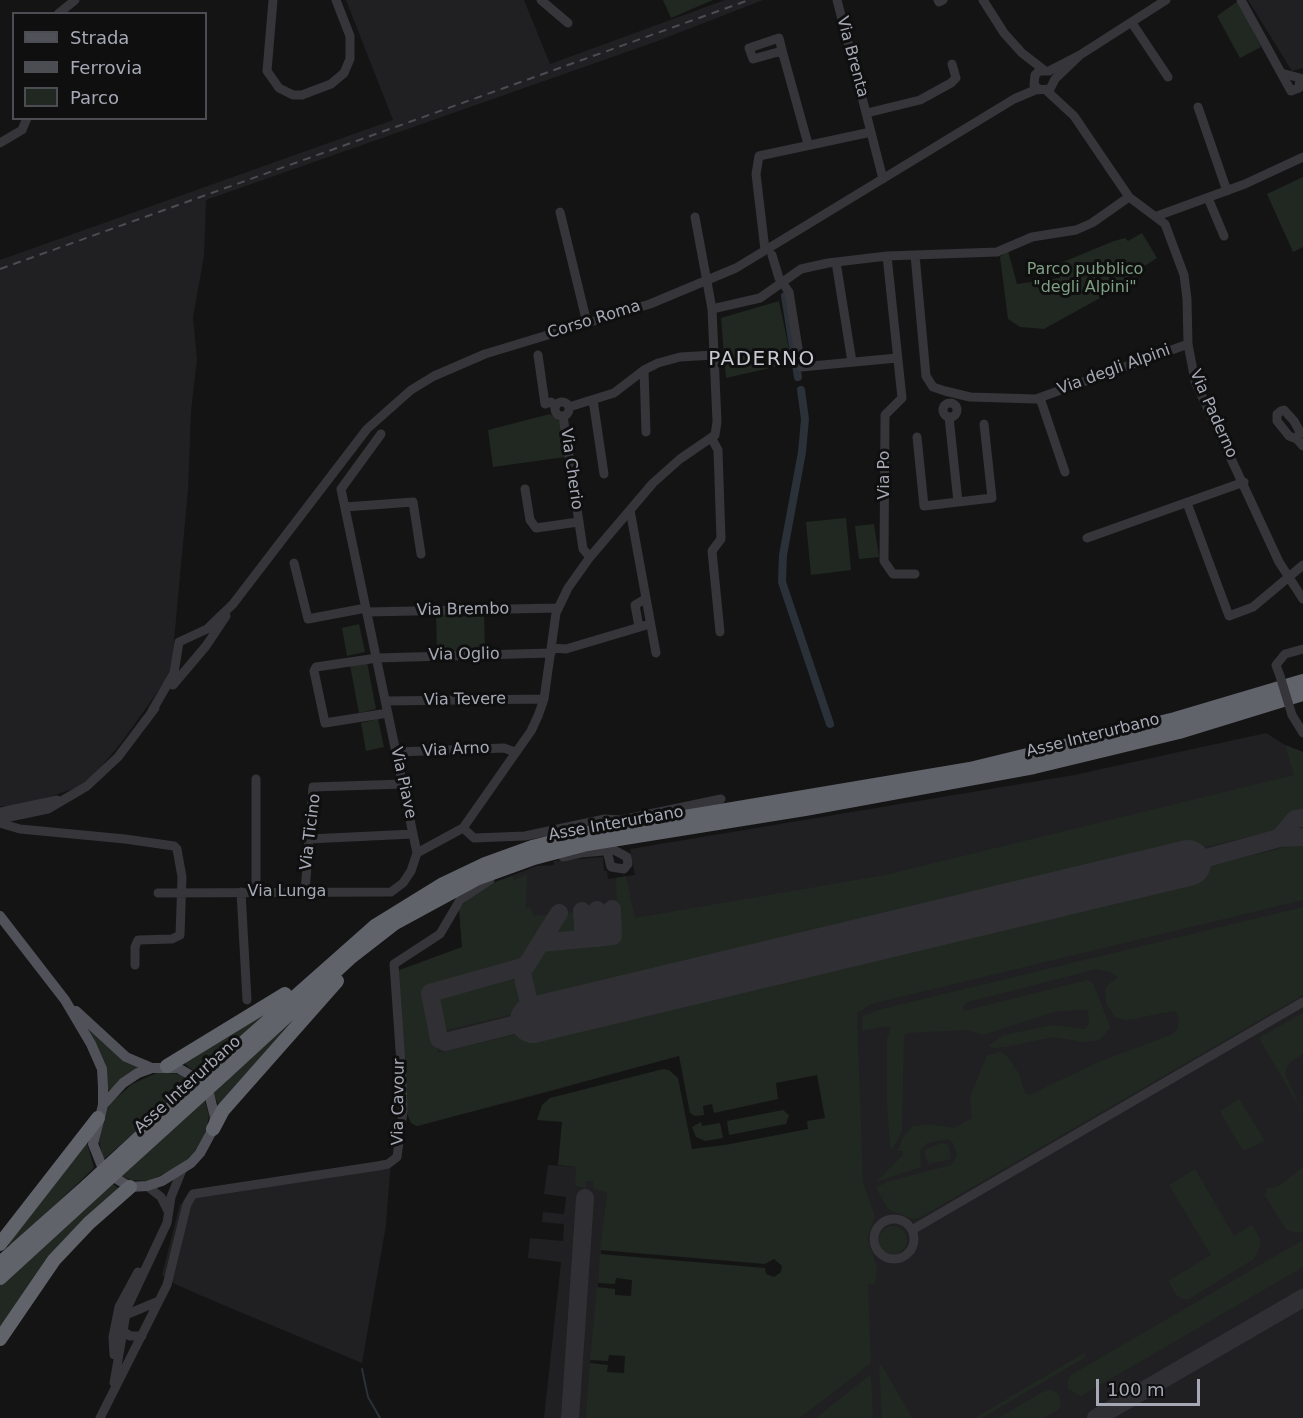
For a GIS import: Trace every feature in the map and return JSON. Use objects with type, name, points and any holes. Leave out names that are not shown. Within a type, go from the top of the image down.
[{"type":"highway","name":"Asse Interurbano","points":[[0,1278],[92,1188],[221,1070],[310,981],[367,932],[406,905],[465,873],[532,848],[584,834],[970,769],[1175,719],[1303,681]]},
{"type":"highway","name":"Asse Interurbano","points":[[0,1263],[92,1188],[105,1169],[371,940],[394,923],[495,872],[558,850],[973,780],[1179,732],[1303,693]]},
{"type":"highway","points":[[213,1129],[223,1110],[354,962],[374,945],[446,899],[454,891]]},
{"type":"highway","points":[[167,1066],[298,984],[310,981]]},
{"type":"highway","points":[[0,1244],[98,1118]]},
{"type":"highway","points":[[0,1339],[54,1260],[88,1223],[130,1187]]},
{"type":"main road","points":[[0,916],[65,1000],[91,1044],[102,1069],[103,1105]]},
{"type":"main road","points":[[65,1000],[126,1057],[152,1068]]},
{"type":"main road","points":[[167,1066],[188,1072],[205,1086],[213,1103],[213,1129],[200,1154],[182,1170],[147,1186],[130,1187],[119,1182],[105,1169],[93,1144],[103,1105],[123,1083],[152,1068],[167,1066]]},
{"type":"street","points":[[60,12],[75,0]]},
{"type":"street","points":[[273,0],[267,70],[279,88],[293,95],[302,95],[331,84],[344,73],[350,59],[350,36],[336,0]]},
{"type":"street","points":[[541,0],[567,23]]},
{"type":"street","name":"Via Brenta","points":[[837,0],[883,179]]},
{"type":"street","points":[[938,0],[939,2],[943,0]]},
{"type":"street","name":"Via Paderno","points":[[983,0],[996,23],[1022,53],[1046,70]]},
{"type":"street","name":"Corso Roma","points":[[1038,85],[1046,70],[1080,56],[1166,0]]},
{"type":"street","points":[[1241,0],[1281,73]]},
{"type":"street","points":[[1132,23],[1168,77]]},
{"type":"street","name":"Via Paderno","points":[[1022,53],[1038,85],[1069,110]]},
{"type":"street","points":[[783,54],[808,144]]},
{"type":"street","name":"Corso Roma","points":[[178,653],[181,640],[207,629],[232,604],[367,429],[411,390],[462,362],[650,304],[769,253],[883,179],[1014,99],[1038,85],[1054,81],[1080,56]]},
{"type":"street","name":"Via Brenta","points":[[867,113],[920,100],[951,83],[956,78],[952,64]]},
{"type":"street","points":[[1046,70],[1054,81]]},
{"type":"street","name":"Via Paderno","points":[[1054,81],[1069,110],[1129,197],[1165,224],[1184,275],[1188,344],[1195,381],[1287,576],[1303,599]]},
{"type":"street","points":[[1198,107],[1227,191]]},
{"type":"street","points":[[0,143],[22,130],[26,120]]},
{"type":"street","points":[[871,132],[762,154],[756,160],[769,253],[789,292],[801,367],[897,358]]},
{"type":"street","points":[[1157,216],[1227,191],[1303,157]]},
{"type":"street","points":[[712,309],[760,297],[801,269],[836,262],[887,256],[997,252],[1032,237],[1076,230],[1092,223],[1129,197]]},
{"type":"street","points":[[1208,198],[1224,236]]},
{"type":"street","points":[[560,212],[587,323]]},
{"type":"street","points":[[417,853],[463,828],[531,730],[544,699],[558,608],[590,557],[663,472],[712,439],[717,422],[712,309],[695,217]]},
{"type":"street","name":"Via degli Alpini","points":[[915,255],[926,376],[933,387],[970,397],[1040,398],[1188,344]]},
{"type":"street","name":"Via Po","points":[[887,256],[902,398],[885,415],[884,561],[893,574],[915,574]]},
{"type":"street","points":[[836,262],[852,362]]},
{"type":"street","points":[[538,355],[545,404],[551,402],[555,406],[556,414],[563,416],[569,407],[614,393],[644,370],[680,357],[714,355]]},
{"type":"street","points":[[644,370],[646,432]]},
{"type":"street","points":[[958,502],[949,417],[943,412],[945,404],[953,403],[956,406],[970,397]]},
{"type":"street","name":"Via degli Alpini","points":[[1040,398],[1065,472]]},
{"type":"street","points":[[593,400],[604,474]]},
{"type":"street","points":[[555,406],[560,401],[569,407]]},
{"type":"street","name":"Via Cherio","points":[[563,416],[583,549],[590,557]]},
{"type":"street","points":[[917,437],[924,506],[992,498],[984,424]]},
{"type":"street","name":"Via Piave","points":[[381,434],[342,485],[417,853]]},
{"type":"street","points":[[712,439],[718,450],[721,539],[712,551],[720,632]]},
{"type":"street","points":[[1087,538],[1244,482]]},
{"type":"street","name":"Via Cherio","points":[[525,489],[530,520],[536,528],[578,522]]},
{"type":"street","points":[[345,507],[413,502],[421,554]]},
{"type":"street","points":[[1187,503],[1229,616],[1253,607],[1287,576],[1303,565]]},
{"type":"street","points":[[630,510],[656,653]]},
{"type":"street","points":[[294,563],[308,619],[367,610]]},
{"type":"street","points":[[639,627],[635,605],[645,599]]},
{"type":"street","name":"Corso Roma","points":[[197,656],[219,629],[232,604]]},
{"type":"street","name":"Via Brembo","points":[[367,610],[558,608]]},
{"type":"street","name":"Via Oglio","points":[[377,658],[552,651],[650,624]]},
{"type":"street","points":[[0,821],[48,809],[110,766],[197,656],[199,642],[192,637]]},
{"type":"street","points":[[1303,649],[1285,654],[1276,665],[1292,715],[1303,733]]},
{"type":"street","points":[[178,653],[186,660],[197,656]]},
{"type":"street","points":[[152,711],[174,674],[178,653]]},
{"type":"street","points":[[377,658],[316,667],[314,671],[322,720],[329,724],[388,713]]},
{"type":"street","name":"Via Tevere","points":[[386,701],[544,699]]},
{"type":"street","name":"Via Arno","points":[[397,752],[504,748],[515,752]]},
{"type":"street","points":[[256,779],[256,892]]},
{"type":"street","name":"Via Ticino","points":[[305,892],[314,787],[403,784]]},
{"type":"street","points":[[0,812],[68,797]]},
{"type":"street","points":[[463,828],[474,838],[525,836],[605,819],[621,820],[721,799]]},
{"type":"street","points":[[11,818],[16,828]]},
{"type":"street","points":[[0,821],[16,828],[174,846],[179,852],[181,861],[180,935],[172,939],[138,940],[135,947],[135,965]]},
{"type":"street","points":[[309,839],[413,834]]},
{"type":"street","name":"Via Cavour","points":[[151,1309],[159,1301],[170,1277],[187,1204],[193,1194],[378,1166],[388,1164],[397,1157],[403,1111],[393,970],[397,960],[440,934],[453,908],[479,885],[542,861],[581,853],[607,851]]},
{"type":"street","name":"Via Lunga","points":[[158,893],[391,892],[403,883],[411,871],[417,853]]},
{"type":"street","points":[[241,892],[247,1000]]},
{"type":"street","points":[[912,1230],[1303,1002]]},
{"type":"street","points":[[113,1337],[167,1223],[171,1197],[182,1170]]},
{"type":"street","points":[[147,1186],[161,1197],[168,1214]]},
{"type":"street","points":[[886,1221],[903,1221],[912,1230],[914,1243],[903,1257],[890,1259],[876,1248],[874,1234],[886,1221]]},
{"type":"street","points":[[112,1389],[113,1337],[119,1307],[129,1284],[155,1248]]},
{"type":"street","points":[[112,1389],[129,1284]]},
{"type":"street","points":[[132,1296],[137,1303],[151,1309]]},
{"type":"street","points":[[122,1320],[151,1309]]},
{"type":"street","points":[[100,1418],[112,1389],[142,1336],[151,1309]]},
{"type":"street","points":[[122,1320],[130,1336],[142,1336]]},
{"type":"shaded area","points":[[346,0],[524,0],[550,64],[725,0],[763,0],[655,42],[206,200],[204,256],[193,317],[197,359],[191,411],[188,490],[171,673],[121,743],[94,775],[76,788],[21,806],[0,806],[0,260],[393,120]]},
{"type":"shaded area","points":[[1248,0],[1303,0],[1303,68],[1292,71]]},
{"type":"shaded area","points":[[1266,733],[1285,745],[1303,752],[1303,1418],[800,1418],[868,1363],[849,1009],[417,1126],[411,1123],[397,971],[462,947],[459,908],[482,887],[537,866],[554,865],[554,861],[603,857],[604,871],[607,871],[608,879],[635,875],[630,849],[1074,775]]},
{"type":"shaded area","points":[[391,1159],[386,1225],[362,1363],[209,1299],[175,1284],[162,1275],[180,1204],[183,1204],[197,1190]]},
{"type":"shaded area","points":[[548,1165],[576,1167],[586,1187],[587,1181],[594,1182],[607,1192],[585,1418],[544,1418],[561,1262],[528,1258],[530,1238],[563,1241],[564,1224],[542,1222],[543,1212],[564,1214],[566,1197],[544,1194]]},
{"type":"green space","points":[[663,0],[713,0],[671,18]]},
{"type":"green space","points":[[1238,1],[1261,47],[1240,58],[1217,16]]},
{"type":"green space","points":[[1303,177],[1303,247],[1293,252],[1267,194]]},
{"type":"green space","name":"Parco pubblico \"degli Alpini\"","points":[[1142,233],[1157,258],[1143,267],[1145,273],[1044,329],[1020,327],[1008,319],[1000,257],[1008,251],[1017,284],[1060,278],[1058,264],[1114,241],[1125,238],[1128,241]]},
{"type":"green space","points":[[779,301],[792,363],[726,378],[721,318]]},
{"type":"green space","points":[[550,414],[560,422],[565,457],[493,467],[488,430]]},
{"type":"green space","points":[[846,518],[851,570],[811,575],[806,522]]},
{"type":"green space","points":[[874,524],[879,557],[859,559],[855,526]]},
{"type":"green space","points":[[484,612],[485,651],[437,652],[436,614]]},
{"type":"green space","points":[[359,624],[365,652],[347,656],[342,628]]},
{"type":"green space","points":[[367,662],[376,709],[359,713],[350,665]]},
{"type":"green space","points":[[378,719],[384,747],[366,751],[361,723]]},
{"type":"green space","points":[[1285,745],[1303,752],[1303,811],[1290,813],[1280,829],[538,1009],[532,1002],[528,975],[543,947],[618,940],[616,878],[626,876],[635,918],[885,875],[1294,775]]},
{"type":"green space","points":[[1303,843],[1303,900],[871,1004],[857,1013],[863,1182],[875,1217],[867,1239],[877,1267],[875,1283],[868,1285],[871,1363],[800,1418],[585,1418],[590,1363],[608,1365],[607,1372],[624,1373],[625,1356],[609,1355],[608,1361],[590,1360],[597,1287],[615,1289],[615,1295],[631,1296],[632,1280],[616,1278],[615,1284],[598,1283],[600,1254],[765,1268],[766,1274],[774,1277],[781,1272],[782,1266],[774,1259],[765,1264],[600,1250],[607,1192],[593,1189],[593,1182],[587,1181],[586,1188],[575,1186],[576,1167],[558,1165],[562,1122],[537,1120],[542,1105],[550,1098],[663,1069],[669,1070],[678,1078],[692,1149],[725,1145],[808,1129],[807,1121],[825,1118],[817,1075],[776,1083],[778,1099],[714,1113],[712,1104],[703,1106],[704,1115],[695,1116],[690,1113],[679,1056],[417,1126],[411,1123],[407,1113],[397,971],[462,947],[459,908],[482,887],[512,876],[514,880],[527,874],[526,908],[531,908],[533,916],[555,914],[522,964],[422,988],[438,1053]]},
{"type":"green space","points":[[1303,907],[1303,995],[921,1217],[913,1219],[888,1209],[876,1188],[886,1182],[951,1165],[954,1161],[957,1155],[949,1139],[927,1143],[920,1150],[921,1167],[876,1182],[903,1155],[903,1151],[898,1151],[903,1137],[913,1126],[931,1124],[954,1128],[972,1118],[970,1097],[987,1055],[1001,1052],[1008,1057],[1019,1074],[1025,1093],[1029,1095],[1101,1061],[1173,1034],[1178,1028],[1179,1018],[1175,1011],[1126,1020],[1115,1017],[1106,1003],[1105,992],[1107,986],[1118,977],[1110,972],[1097,969],[968,1002],[963,1006],[964,1011],[1088,980],[1094,985],[1110,1027],[1101,1039],[1093,1041],[1082,1042],[1054,1037],[1004,1047],[992,1048],[989,1045],[1004,1035],[1054,1025],[1085,1029],[1089,1023],[1088,1010],[1077,1010],[1057,1011],[983,1035],[968,1030],[907,1033],[904,1037],[902,1132],[892,1149],[887,1103],[887,1039],[891,1028],[886,1026],[862,1031],[863,1016],[882,1009]]},
{"type":"green space","points":[[579,912],[581,931],[576,936],[548,939],[563,913]]},
{"type":"green space","points":[[508,977],[519,983],[526,1011],[440,1030],[435,995]]},
{"type":"green space","points":[[311,1002],[219,1105],[213,1093]]},
{"type":"green space","points":[[278,1004],[197,1074],[184,1063]]},
{"type":"green space","points":[[1303,1013],[1303,1054],[1289,1063],[1285,1074],[1303,1113],[1259,1038]]},
{"type":"green space","points":[[87,1027],[140,1068],[108,1091]]},
{"type":"green space","points":[[159,1072],[179,1074],[190,1081],[180,1090],[182,1092],[103,1160],[99,1141],[105,1113],[111,1103],[132,1084]]},
{"type":"green space","points":[[204,1098],[209,1116],[206,1132],[197,1149],[182,1165],[149,1181],[130,1180],[121,1175]]},
{"type":"green space","points":[[1239,1099],[1265,1141],[1243,1151],[1220,1111]]},
{"type":"green space","points":[[783,1110],[789,1115],[786,1124],[729,1135],[727,1121]]},
{"type":"green space","points":[[701,1122],[702,1126],[720,1123],[723,1138],[705,1141],[696,1137],[692,1127]]},
{"type":"green space","points":[[87,1143],[94,1168],[14,1244],[9,1245],[8,1243]]},
{"type":"green space","points":[[942,1143],[949,1145],[951,1159],[928,1164],[924,1150]]},
{"type":"green space","points":[[1303,1167],[1303,1231],[1295,1233],[1286,1229],[1264,1194],[1267,1192],[1265,1189],[1279,1186]]},
{"type":"green space","points":[[1195,1169],[1234,1236],[1252,1225],[1260,1238],[1260,1246],[1254,1259],[1189,1299],[1183,1299],[1177,1296],[1168,1281],[1211,1255],[1169,1185]]},
{"type":"green space","points":[[113,1184],[121,1190],[0,1332],[0,1285]]},
{"type":"green space","points":[[893,1226],[903,1230],[907,1240],[903,1250],[893,1254],[883,1250],[879,1240],[883,1230]]},
{"type":"green space","points":[[1303,1240],[1303,1267],[1081,1396],[1068,1389],[1068,1380],[1071,1375]]},
{"type":"green space","points":[[1086,1352],[1084,1358],[982,1418],[975,1418]]},
{"type":"green space","points":[[881,1364],[912,1418],[882,1418],[879,1366]]},
{"type":"green space","points":[[871,1374],[873,1418],[816,1418]]},
{"type":"green space","points":[[1046,1390],[1053,1390],[1059,1395],[1061,1404],[1059,1409],[1043,1418],[998,1418]]},
{"type":"waterway","points":[[785,296],[798,377]]},
{"type":"waterway","points":[[801,390],[805,419],[802,452],[783,555],[782,582],[830,724]]},
{"type":"waterway","points":[[362,1369],[368,1397],[380,1418]]},
{"type":"taxiway","points":[[1279,838],[1295,819],[1303,818]]},
{"type":"taxiway","points":[[1188,863],[1279,838],[1303,837]]},
{"type":"taxiway","points":[[541,943],[613,936],[612,909]]},
{"type":"taxiway","points":[[597,910],[598,938]]},
{"type":"taxiway","points":[[582,911],[584,939]]},
{"type":"taxiway","points":[[521,969],[533,1020],[445,1042],[439,1039],[430,993],[526,966],[559,913]]},
{"type":"taxiway","points":[[570,1418],[585,1198]]},
{"type":"taxiway","points":[[1096,1418],[1303,1298]]},
{"type":"runway","points":[[533,1020],[1188,863]]},
{"type":"railway","points":[[0,269],[749,0]]},
{"type":"district","name":"PADERNO","points":[[762,360]]}]
